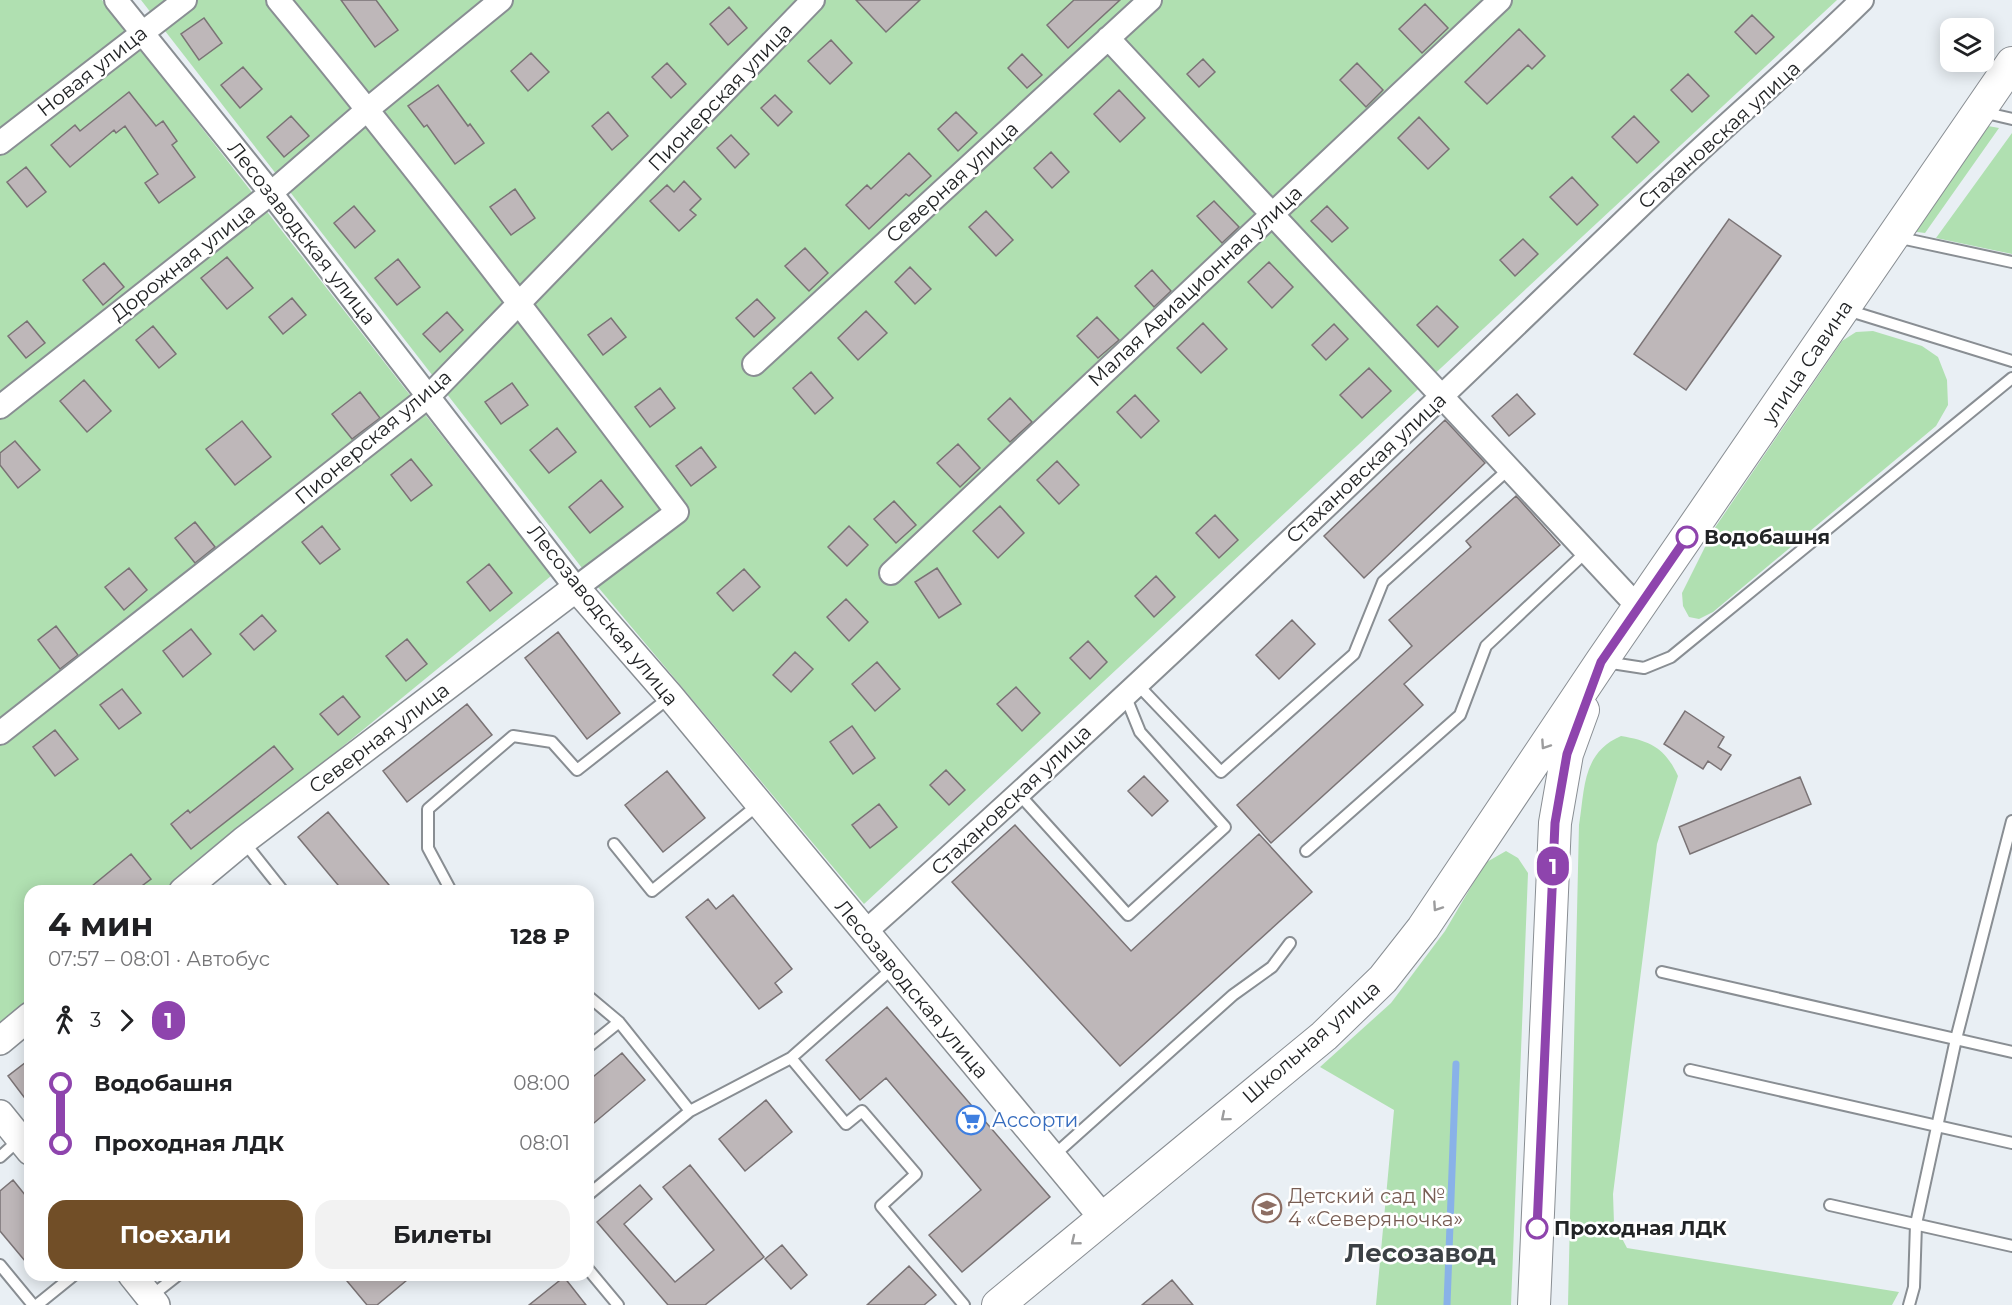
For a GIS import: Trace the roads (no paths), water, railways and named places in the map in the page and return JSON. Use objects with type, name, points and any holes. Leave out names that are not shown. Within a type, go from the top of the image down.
[{"type":"main road","name":"улица Савина","points":[[1601,662],[2012,63]]},
{"type":"main road","name":"Школьная улица","points":[[1006,1303],[1103,1218],[1324,1036],[1383,979],[1423,928],[1601,662]]},
{"type":"main road","points":[[1534,1305],[1555,823],[1567,754],[1601,662]]},
{"type":"street","name":"Лесозаводская улица","points":[[116,0],[271,193],[576,588],[670,696],[1103,1218]]},
{"type":"street","name":"Новая улица","points":[[0,143],[140,32],[185,0]]},
{"type":"street","points":[[278,0],[368,109],[677,512],[576,588]]},
{"type":"street","name":"Дорожная улица","points":[[0,407],[271,193],[368,109],[501,0]]},
{"type":"street","name":"Пионерская улица","points":[[0,733],[429,396],[813,0]]},
{"type":"street","name":"Северная улица","points":[[754,364],[1150,0]]},
{"type":"street","name":"Малая Авиационная улица","points":[[891,573],[1500,0]]},
{"type":"street","name":"Стахановская улица","points":[[865,932],[1131,690],[1665,182],[1785,75],[1862,0]]},
{"type":"street","points":[[1108,38],[1443,395],[1638,608]]},
{"type":"street","name":"Северная улица","points":[[190,885],[243,841],[576,588]]},
{"type":"street","points":[[0,1041],[24,1021]]},
{"type":"street","points":[[0,1114],[24,1144]]},
{"type":"street","points":[[137,1281],[153,1301]]},
{"type":"lane","points":[[1979,112],[2012,119]]},
{"type":"lane","points":[[1893,236],[2012,262]]},
{"type":"lane","points":[[1843,309],[2012,361]]},
{"type":"lane","points":[[1601,662],[1644,668],[1671,657],[2012,378]]},
{"type":"lane","points":[[1131,690],[1221,772],[1354,654],[1383,582],[1510,468]]},
{"type":"lane","points":[[1306,851],[1460,715],[1486,646],[1587,552]]},
{"type":"lane","points":[[1018,793],[1128,915],[1225,827],[1140,732],[1131,690]]},
{"type":"lane","points":[[443,885],[428,848],[428,809],[513,736],[552,742],[577,770],[670,696]]},
{"type":"lane","points":[[614,844],[652,891],[759,804]]},
{"type":"lane","points":[[1909,1305],[1914,1287],[1916,1224],[1956,1039],[2012,825]]},
{"type":"lane","points":[[243,841],[278,885]]},
{"type":"lane","points":[[1052,1157],[1233,995],[1272,967],[1290,943]]},
{"type":"lane","points":[[594,1190],[690,1111],[791,1058],[894,967]]},
{"type":"lane","points":[[1662,972],[2012,1052]]},
{"type":"lane","points":[[594,1001],[619,1022],[690,1111]]},
{"type":"lane","points":[[594,1042],[619,1022]]},
{"type":"lane","points":[[791,1058],[846,1124],[862,1111],[916,1174],[882,1206],[964,1305]]},
{"type":"lane","points":[[1690,1070],[2012,1143]]},
{"type":"lane","points":[[0,1156],[24,1145]]},
{"type":"lane","points":[[1830,1205],[2012,1246]]},
{"type":"lane","points":[[0,1265],[35,1305],[66,1281]]},
{"type":"lane","points":[[594,1276],[618,1305]]},
{"type":"lane","points":[[153,1301],[172,1281]]},
{"type":"waterway","points":[[1447,1305],[1456,1064]]},
{"type":"place","name":"Водобашня","points":[[1687,537]]},
{"type":"place","name":"Ассорти","points":[[971,1120]]},
{"type":"place","name":"Детский сад № 4 «Северяночка»","points":[[1267,1208]]},
{"type":"place","name":"Проходная ЛДК","points":[[1537,1228]]},
{"type":"district","name":"Лесозавод","points":[[1420,1253]]}]
